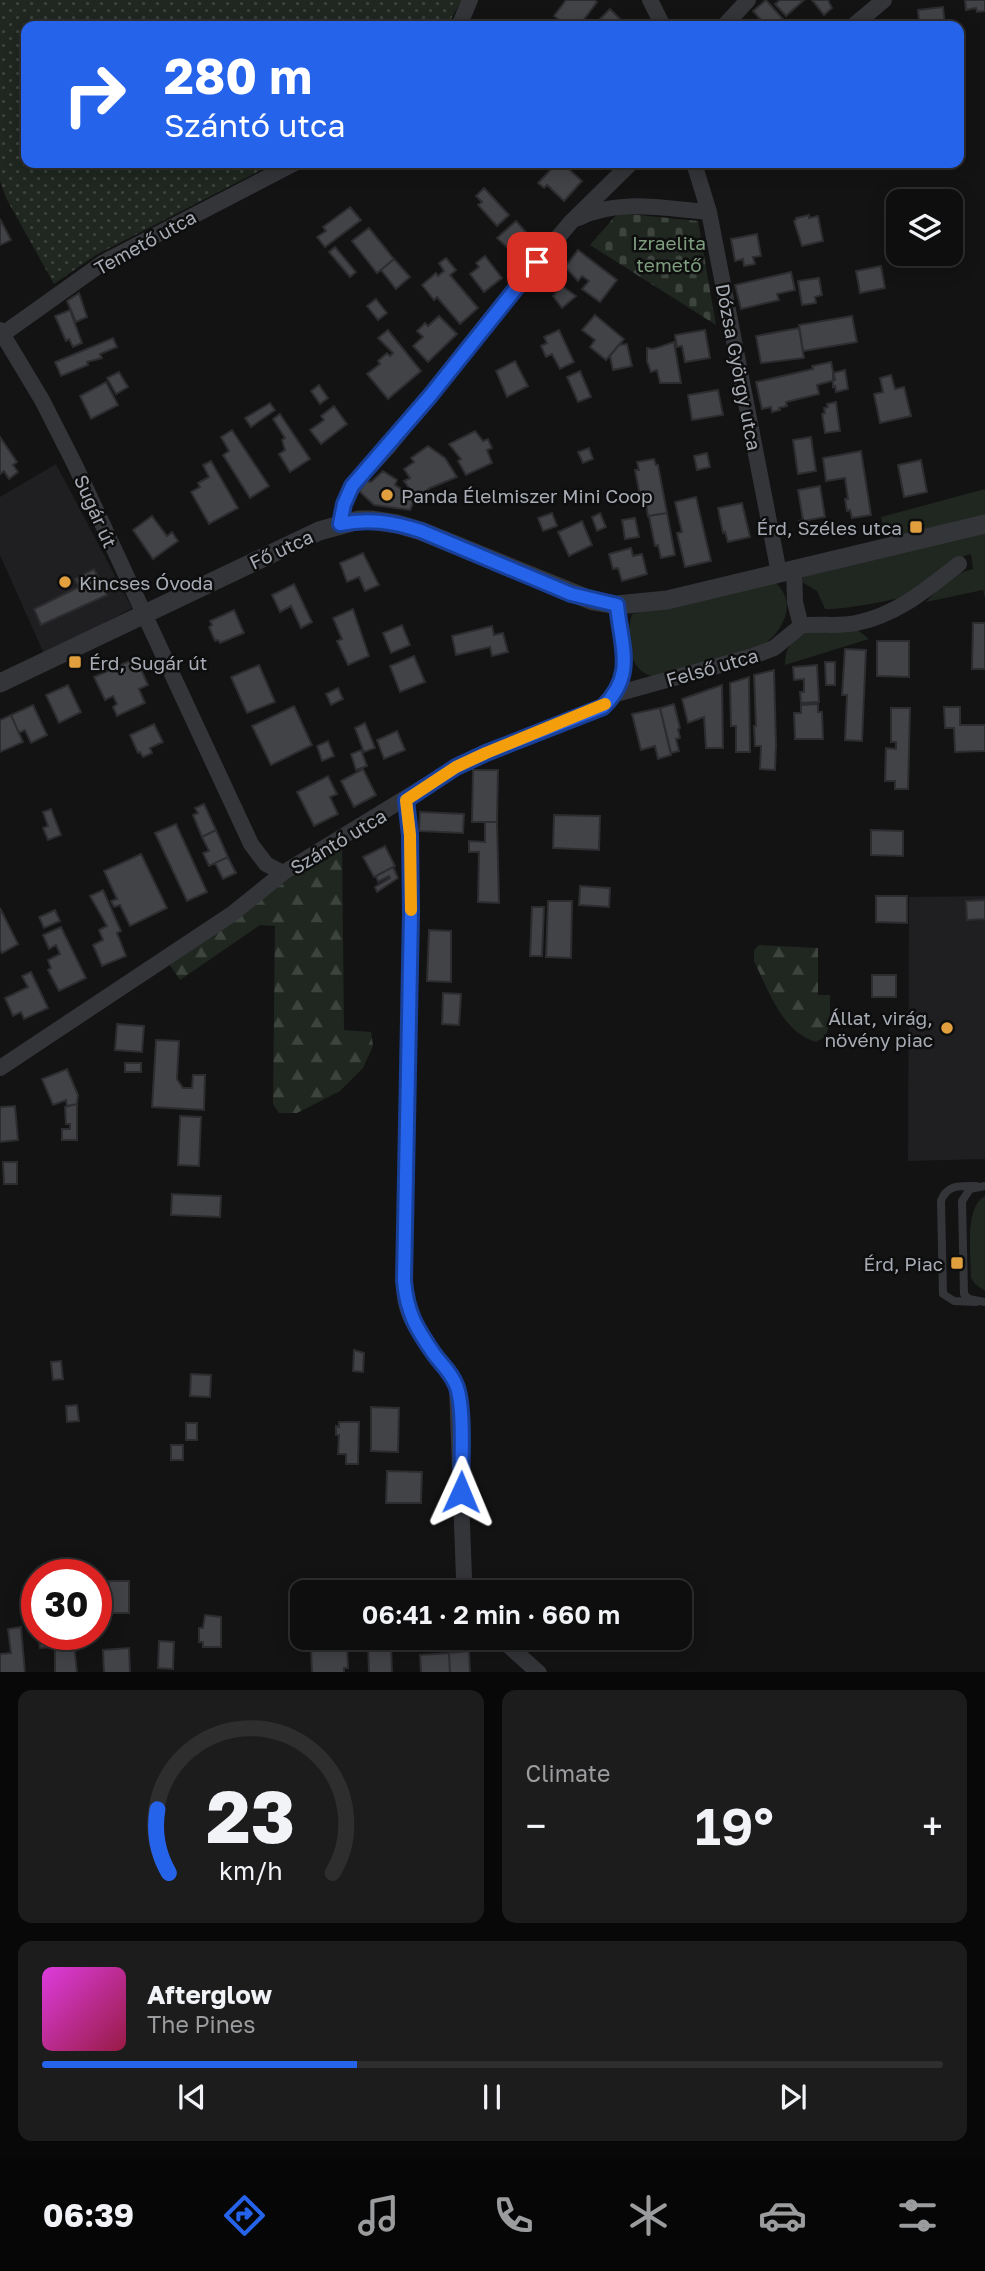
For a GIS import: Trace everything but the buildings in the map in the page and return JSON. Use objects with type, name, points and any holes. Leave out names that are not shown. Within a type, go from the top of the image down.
[{"type":"street","points":[[461,21],[470,0]]},
{"type":"street","points":[[650,0],[660,21]]},
{"type":"street","points":[[729,21],[748,0]]},
{"type":"street","points":[[859,21],[882,3],[896,0]]},
{"type":"street","name":"Temető utca","points":[[1,332],[104,262],[285,168]]},
{"type":"street","points":[[340,524],[344,504],[352,486],[406,426],[571,222],[626,168]]},
{"type":"street","name":"Dózsa György utca","points":[[696,168],[709,212],[787,571]]},
{"type":"street","points":[[571,222],[588,213],[617,207],[709,212]]},
{"type":"street","name":"Sugár út","points":[[1,332],[75,465],[251,844],[266,864],[282,873]]},
{"type":"street","name":"Fő utca","points":[[0,683],[319,531],[340,524],[371,520],[421,531],[571,594],[617,605],[667,600],[787,571]]},
{"type":"street","points":[[959,564],[907,604],[879,617],[853,624],[801,625],[787,571],[985,524]]},
{"type":"street","points":[[616,694],[625,669],[617,605]]},
{"type":"street","name":"Felső utca","points":[[616,694],[774,648],[801,625]]},
{"type":"street","name":"Szántó utca","points":[[0,1068],[232,914],[282,873],[406,800],[456,767],[603,707],[616,694]]},
{"type":"street","points":[[406,800],[410,835],[411,913],[404,1281],[406,1303],[412,1318],[436,1356],[450,1371],[457,1387],[464,1580]]},
{"type":"street","points":[[514,1650],[539,1672]]},
{"type":"lane","points":[[981,1186],[955,1186],[948,1189],[941,1201],[943,1294],[954,1301],[981,1302]]},
{"type":"lane","points":[[981,1186],[970,1189],[962,1200],[964,1294],[981,1302]]},
{"type":"shaded area","name":"Kincses Óvoda","points":[[56,464],[132,608],[45,656],[0,555],[0,497]]},
{"type":"shaded area","name":"Állat, virág, növény piac","points":[[985,896],[985,1159],[908,1161],[909,897]]},
{"type":"green space","points":[[0,0],[462,0],[450,21],[21,21],[21,168],[265,168],[96,255],[54,284],[6,198],[0,181]]},
{"type":"green space","name":"Izraelita temető","points":[[618,213],[698,221],[716,325],[590,245]]},
{"type":"green space","points":[[985,489],[985,515],[886,538],[881,517]]},
{"type":"green space","points":[[985,532],[985,598],[983,590],[926,602],[952,578],[973,569],[971,554],[945,566],[906,595],[867,605],[825,609],[817,591],[802,582],[803,577]]},
{"type":"green space","points":[[776,583],[786,599],[786,615],[778,631],[765,644],[656,677],[639,669],[634,661],[629,643],[632,614]]},
{"type":"green space","points":[[850,628],[869,639],[785,665],[791,643],[798,637],[817,631]]},
{"type":"green space","points":[[342,845],[344,1030],[371,1032],[373,1046],[363,1068],[340,1091],[297,1113],[279,1113],[273,1104],[275,926],[260,925],[180,980],[169,964]]},
{"type":"green space","points":[[759,945],[818,948],[818,995],[830,995],[830,1024],[825,1037],[816,1042],[804,1037],[785,1020],[754,961],[754,950]]},
{"type":"green space","points":[[985,1196],[985,1291],[971,1278],[970,1245],[974,1210]]},
{"type":"slow traffic","points":[[411,910],[410,835],[406,800],[456,767],[605,704]]},
{"type":"place","name":"Panda Élelmiszer Mini Coop","points":[[387,495]]},
{"type":"place","name":"Érd, Széles utca","points":[[916,527]]},
{"type":"place","name":"Kincses Óvoda","points":[[65,582]]},
{"type":"place","name":"Érd, Sugár út","points":[[75,662]]},
{"type":"place","name":"Állat, virág, növény piac","points":[[947,1028]]},
{"type":"place","name":"Érd, Piac","points":[[957,1263]]},
{"type":"route","points":[[461,1492],[457,1387],[450,1371],[436,1356],[412,1318],[406,1303],[404,1281],[411,913],[410,835],[406,800],[456,767],[603,707],[616,694],[625,669],[617,605],[571,594],[421,531],[371,520],[340,524],[344,504],[352,486],[389,446],[537,262]]}]
